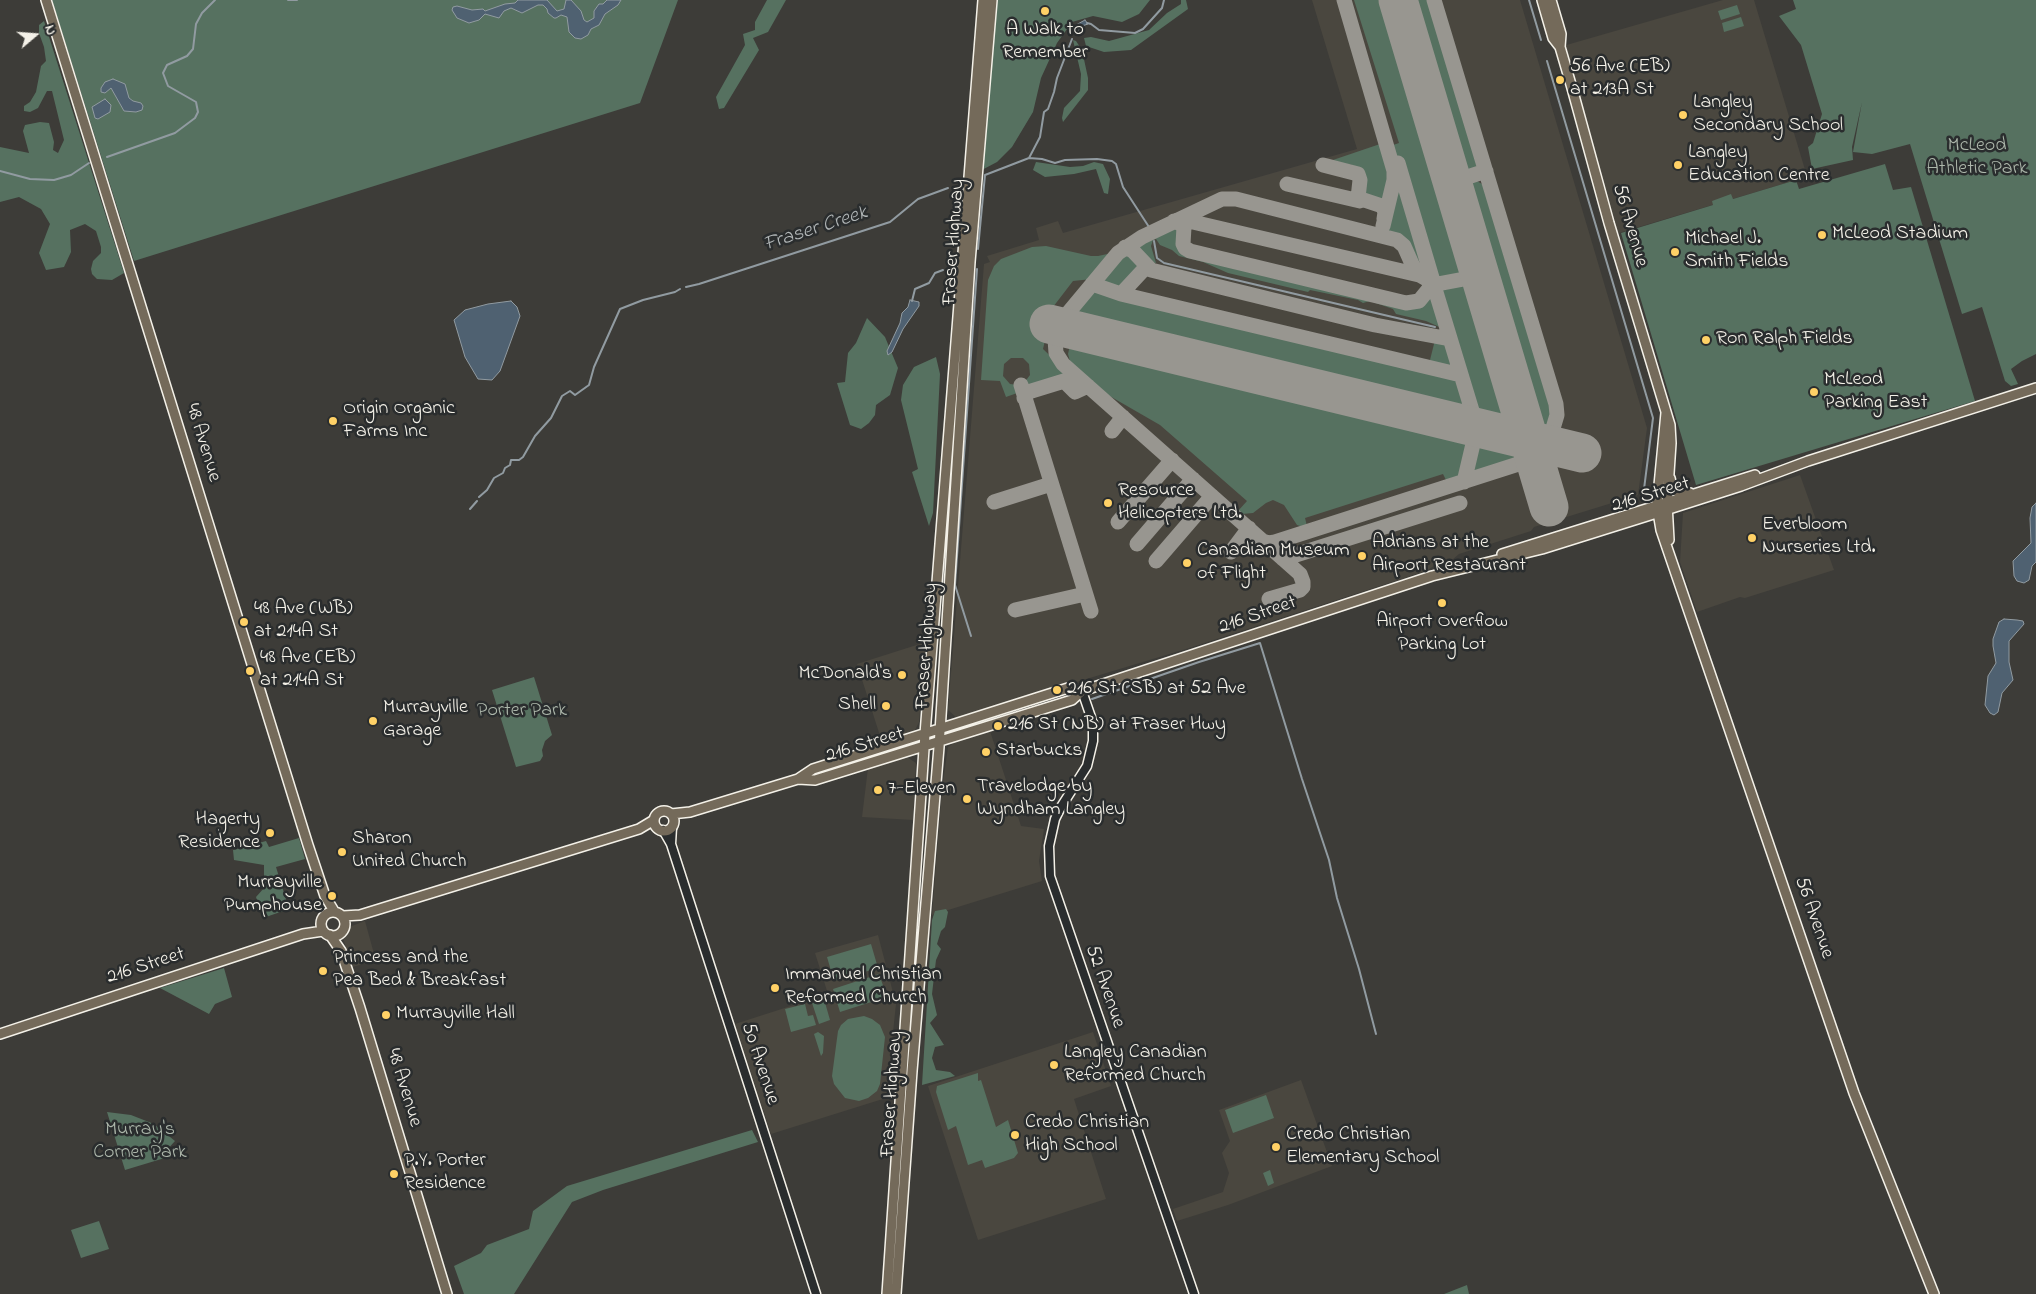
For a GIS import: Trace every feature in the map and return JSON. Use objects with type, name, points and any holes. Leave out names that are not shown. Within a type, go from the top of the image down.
[{"type":"main road","name":"48 Avenue","points":[[46,0],[325,896],[337,916]]},
{"type":"main road","name":"Fraser Highway","points":[[887,1294],[924,746],[983,0]]},
{"type":"main road","name":"Fraser Highway","points":[[896,1294],[940,741],[970,262],[992,0]]},
{"type":"main road","name":"56 Avenue","points":[[1542,0],[1553,38],[1560,47]]},
{"type":"main road","name":"56 Avenue","points":[[1551,0],[1561,34],[1560,47],[1609,223],[1670,425],[1669,471],[1662,508]]},
{"type":"main road","name":"216 Street","points":[[798,779],[815,780],[1072,700],[1082,691],[1432,576],[1473,565],[1508,552],[1741,486],[1808,461],[2036,388]]},
{"type":"main road","name":"56 Avenue","points":[[1666,413],[1662,508],[1669,550],[1851,1084],[1934,1294]]},
{"type":"main road","name":"216 Street","points":[[1662,508],[1701,492],[1808,461]]},
{"type":"main road","points":[[1669,471],[1671,482],[1676,491],[1685,494],[1701,492]]},
{"type":"main road","name":"216 Street","points":[[690,812],[672,826],[658,826],[656,814],[661,811],[671,814],[690,812],[798,779],[813,768],[1068,688],[1082,691]]},
{"type":"main road","points":[[671,814],[673,819],[672,826]]},
{"type":"main road","points":[[337,916],[360,915],[639,829],[658,826]]},
{"type":"main road","points":[[329,931],[337,916]]},
{"type":"main road","points":[[329,931],[337,916]]},
{"type":"main road","name":"48 Avenue","points":[[329,931],[340,951],[391,1107],[447,1294]]},
{"type":"main road","name":"216 Street","points":[[0,1034],[303,934],[329,931]]},
{"type":"street","name":"52 Avenue","points":[[1082,691],[1093,723],[1093,740],[1087,766],[1055,819],[1049,846],[1050,876],[1194,1294]]},
{"type":"street","name":"50 Avenue","points":[[658,826],[671,844],[816,1294]]},
{"type":"street","name":"50 Avenue","points":[[671,844],[672,826]]},
{"type":"shaded area","points":[[1312,0],[1520,0],[1647,428],[1638,495],[1534,527],[1531,531],[1459,554],[1452,560],[1426,571],[1186,649],[957,718],[948,710],[984,264],[990,262],[987,256],[1039,240],[1036,228],[1058,221],[1063,233],[1357,149]]},
{"type":"shaded area","name":"Langley Secondary School","points":[[1723,0],[1754,0],[1806,173],[1796,180],[1612,235],[1556,48]]},
{"type":"shaded area","name":"Everbloom Nurseries Ltd.","points":[[1800,475],[1834,570],[1745,598],[1740,597],[1697,612],[1680,562],[1683,513]]},
{"type":"shaded area","points":[[926,642],[919,722],[913,734],[882,742],[857,664]]},
{"type":"shaded area","points":[[990,731],[1021,826],[1044,829],[1039,861],[1042,881],[932,915],[942,789],[948,747],[954,743]]},
{"type":"shaded area","points":[[907,757],[916,763],[913,820],[862,817],[868,768]]},
{"type":"shaded area","points":[[365,921],[376,961],[352,967],[343,938],[349,927]]},
{"type":"shaded area","points":[[878,935],[896,1004],[886,1098],[771,1134],[735,1024],[828,994],[815,953]]},
{"type":"shaded area","name":"Credo Christian High School","points":[[1093,1032],[1111,1086],[1074,1099],[1106,1199],[978,1240],[928,1086]]},
{"type":"shaded area","name":"Credo Christian Elementary School","points":[[1301,1080],[1332,1166],[1228,1205],[1177,1221],[1173,1209],[1223,1192],[1229,1173],[1222,1153],[1230,1141],[1219,1110]]},
{"type":"green space","points":[[52,0],[678,0],[640,103],[134,261]]},
{"type":"green space","points":[[767,0],[786,0],[768,32],[753,38],[759,50],[724,108],[719,109],[716,97],[745,45],[743,34],[755,30],[755,22]]},
{"type":"green space","points":[[992,0],[1150,0],[1139,14],[1122,22],[1093,16],[1072,22],[1057,43],[1041,78],[1033,112],[1012,147],[997,162],[980,171]]},
{"type":"green space","points":[[1181,0],[1186,0],[1188,9],[1131,50],[1104,52],[1086,46],[1084,38],[1091,37],[1109,41],[1149,30],[1167,13],[1181,4]]},
{"type":"green space","points":[[1354,0],[1387,0],[1469,272],[1467,274],[1441,280],[1422,271],[1415,264],[1405,240],[1386,231],[1397,175],[1390,146],[1399,143]]},
{"type":"green space","points":[[1408,0],[1431,0],[1480,161],[1474,172],[1469,174],[1459,170]]},
{"type":"green space","name":"McLeod Athletic Park","points":[[1793,0],[2036,0],[2036,354],[2011,369],[2018,384],[2011,386],[2005,381],[1982,307],[1962,314],[1910,144],[1872,154],[1853,152],[1862,102],[1852,147],[1853,160],[1812,169],[1808,147],[1813,143],[1822,114],[1801,45],[1779,16],[1796,9]]},
{"type":"green space","points":[[1737,5],[1740,14],[1721,20],[1718,11]]},
{"type":"green space","points":[[1741,17],[1744,26],[1724,32],[1722,23]]},
{"type":"green space","points":[[44,21],[124,273],[112,280],[97,279],[92,274],[93,261],[101,253],[96,231],[85,224],[70,230],[71,252],[64,267],[46,270],[39,253],[50,224],[41,209],[19,197],[0,202],[0,147],[29,153],[23,131],[25,125],[40,122],[49,123],[54,142],[53,150],[58,153],[64,140],[52,91],[47,91],[38,108],[30,112],[24,111],[24,106],[30,102],[36,92],[41,66],[46,61],[39,33],[39,25]]},
{"type":"green space","points":[[1073,40],[1076,41],[1082,50],[1088,78],[1088,90],[1063,122],[1064,108],[1080,91],[1081,74]]},
{"type":"green space","points":[[1383,143],[1392,176],[1386,202],[1360,196],[1363,178],[1360,169],[1352,165],[1330,161]]},
{"type":"green space","points":[[1036,162],[1070,167],[1083,166],[1094,162],[1103,164],[1110,179],[1108,194],[1104,193],[1096,169],[1074,174],[1045,177],[1033,170]]},
{"type":"green space","name":"McLeod Athletic Park","points":[[1885,164],[1893,190],[1911,187],[1975,401],[1696,485],[1621,233],[1713,205],[1712,201],[1731,194],[1733,199],[1796,180],[1799,189]]},
{"type":"green space","points":[[1477,181],[1487,187],[1554,411],[1545,434],[1538,432],[1466,191],[1471,182]]},
{"type":"green space","points":[[1174,225],[1178,225],[1182,231],[1182,244],[1187,252],[1409,305],[1420,303],[1433,291],[1444,329],[1426,321],[1396,314],[1393,309],[1370,301],[1363,303],[1358,300],[1310,290],[1308,292],[1228,273],[1203,262],[1179,256],[1172,250],[1160,245],[1156,239],[1153,240],[1151,246],[1156,263],[1148,262],[1135,246]]},
{"type":"green space","points":[[1046,246],[1091,256],[1112,253],[1092,279],[1073,281],[1053,307],[1043,349],[1067,372],[1065,377],[1026,389],[1024,383],[1030,375],[1029,364],[1023,358],[1011,358],[1004,364],[1003,376],[1010,384],[1018,385],[1020,392],[1006,397],[1000,381],[981,380],[988,280],[994,266],[1001,259],[1032,247]]},
{"type":"green space","points":[[1123,252],[1132,254],[1138,260],[1138,268],[1120,288],[1099,284],[1097,281]]},
{"type":"green space","points":[[1470,281],[1473,284],[1515,427],[1477,417],[1440,290],[1443,286]]},
{"type":"green space","points":[[1096,289],[1458,377],[1469,416],[1083,322],[1077,313],[1078,307],[1091,290]]},
{"type":"green space","points":[[867,318],[885,337],[898,368],[890,395],[876,405],[875,415],[861,429],[850,425],[837,383],[845,382],[848,353],[856,343]]},
{"type":"green space","points":[[1435,340],[1448,343],[1453,365],[1446,368],[1429,364]]},
{"type":"green space","points":[[1078,341],[1471,435],[1461,477],[1447,482],[1443,474],[1305,518],[1307,526],[1303,527],[1297,525],[1284,505],[1273,500],[1253,513],[1242,514],[1238,511],[1247,501],[1160,425],[1101,391],[1071,365],[1068,354],[1070,345]]},
{"type":"green space","points":[[936,357],[940,374],[933,513],[929,526],[912,472],[918,469],[901,400],[903,385],[914,367]]},
{"type":"green space","points":[[1479,437],[1521,447],[1523,458],[1468,475]]},
{"type":"green space","name":"Porter Park","points":[[534,677],[552,735],[545,741],[542,750],[543,756],[540,761],[516,767],[492,690]]},
{"type":"green space","points":[[299,838],[305,859],[276,867],[289,909],[263,918],[256,897],[264,888],[264,865],[234,860],[233,850],[266,841],[269,847]]},
{"type":"green space","points":[[946,909],[948,912],[945,927],[941,931],[937,944],[941,949],[936,960],[932,994],[937,1015],[930,1023],[944,1045],[935,1047],[932,1058],[936,1070],[950,1072],[955,1076],[922,1085],[932,920],[935,911]]},
{"type":"green space","points":[[871,944],[878,968],[834,981],[827,957]]},
{"type":"green space","points":[[224,968],[232,997],[215,1004],[209,1014],[160,988]]},
{"type":"green space","points":[[879,974],[887,997],[840,1012],[833,989]]},
{"type":"green space","points":[[824,999],[830,1020],[819,1024],[812,1003]]},
{"type":"green space","points":[[805,1004],[808,1016],[813,1015],[816,1025],[791,1032],[785,1009]]},
{"type":"green space","points":[[864,1016],[880,1025],[885,1037],[880,1084],[877,1091],[868,1098],[859,1101],[845,1098],[834,1084],[832,1076],[838,1031],[841,1025],[848,1019]]},
{"type":"green space","points":[[818,1032],[824,1036],[823,1053],[821,1056],[814,1034]]},
{"type":"green space","points":[[978,1073],[978,1081],[981,1080],[996,1127],[1008,1120],[1018,1153],[1014,1158],[985,1168],[982,1160],[968,1165],[956,1126],[948,1130],[936,1092],[937,1086]]},
{"type":"green space","points":[[1266,1095],[1274,1118],[1233,1133],[1225,1110]]},
{"type":"green space","name":"Murray's Corner Park","points":[[107,1112],[131,1115],[154,1124],[175,1141],[166,1151],[168,1157],[125,1170]]},
{"type":"green space","points":[[752,1130],[758,1142],[603,1190],[572,1202],[514,1294],[464,1294],[454,1266],[481,1253],[487,1245],[529,1229],[533,1211],[567,1186]]},
{"type":"green space","points":[[1270,1170],[1274,1183],[1268,1186],[1263,1173]]},
{"type":"green space","name":"Murray's Corner Park","points":[[99,1221],[109,1249],[81,1258],[71,1230]]},
{"type":"green space","points":[[1467,1285],[1469,1294],[1444,1294]]},
{"type":"water","points":[[518,0],[547,0],[557,11],[564,9],[566,0],[571,0],[581,11],[584,20],[587,22],[594,18],[594,11],[599,4],[603,4],[607,0],[621,0],[618,5],[605,14],[599,25],[591,29],[588,35],[581,39],[575,38],[569,32],[567,17],[561,15],[554,18],[543,5],[538,5],[522,13],[511,8],[504,11],[499,18],[485,14],[479,20],[469,23],[457,18],[452,10],[453,7],[457,6],[472,10],[483,9],[485,11],[505,4],[515,3]]},
{"type":"water","points":[[1085,20],[1088,24],[1082,26],[1076,33],[1073,33],[1072,30],[1076,25]]},
{"type":"water","points":[[113,79],[125,84],[129,98],[141,103],[143,106],[142,110],[136,112],[124,111],[111,88],[105,93],[101,92],[105,82]]},
{"type":"water","points":[[105,99],[111,105],[110,112],[98,119],[95,118],[92,107]]},
{"type":"water","points":[[910,300],[919,302],[919,306],[903,329],[892,352],[888,355],[887,351],[900,323],[902,313],[908,307]]},
{"type":"water","points":[[511,301],[517,307],[520,316],[500,371],[492,380],[478,379],[465,357],[454,320],[465,310]]},
{"type":"water","points":[[2036,503],[2036,562],[2032,566],[2029,580],[2024,583],[2017,581],[2014,576],[2013,561],[2031,543],[2030,518],[2032,507]]},
{"type":"water","points":[[2004,619],[2023,621],[2024,624],[2009,641],[2009,662],[2013,680],[2002,693],[1998,712],[1994,715],[1990,713],[1985,705],[1988,676],[1996,663],[1993,639],[1999,622]]},
{"type":"waterway","points":[[107,157],[175,133],[195,118],[198,112],[196,102],[168,86],[163,73],[167,65],[187,56],[193,49],[196,24],[202,13],[215,0]]},
{"type":"waterway","points":[[288,0],[297,0]]},
{"type":"waterway","name":"Fraser Creek","points":[[1087,23],[1099,30],[1135,33],[1143,29],[1162,8],[1164,0]]},
{"type":"waterway","points":[[1529,0],[1541,40]]},
{"type":"waterway","name":"Fraser Creek","points":[[978,249],[985,175],[1029,158],[1040,137],[1044,112],[1048,109],[1057,78],[1072,39]]},
{"type":"waterway","points":[[1547,61],[1653,418],[1643,497]]},
{"type":"waterway","points":[[1029,158],[1055,163],[1065,160],[1097,159],[1112,161],[1116,164],[1123,187],[1149,227]]},
{"type":"waterway","points":[[0,171],[30,179],[54,180],[71,175],[89,163]]},
{"type":"waterway","name":"Fraser Creek","points":[[686,287],[890,222],[918,199],[948,188]]},
{"type":"waterway","points":[[1154,241],[1157,258],[1164,263],[1435,327]]},
{"type":"waterway","points":[[971,636],[955,585],[977,269]]},
{"type":"waterway","points":[[912,301],[915,289],[929,283],[935,273],[943,270]]},
{"type":"waterway","name":"Fraser Creek","points":[[479,497],[487,490],[494,478],[503,473],[505,468],[510,465],[511,460],[519,460],[523,457],[535,436],[551,418],[562,396],[570,391],[575,395],[589,385],[594,367],[620,309],[680,289]]},
{"type":"waterway","name":"Fraser Creek","points":[[470,509],[477,501]]},
{"type":"waterway","points":[[1092,699],[1260,643],[1329,860],[1337,898],[1359,969],[1376,1034]]},
{"type":"taxiway","points":[[1344,0],[1394,171],[1394,180],[1383,226]]},
{"type":"taxiway","points":[[1263,541],[1275,542],[1537,458],[1548,445],[1557,415],[1556,404],[1434,0]]},
{"type":"taxiway","points":[[1398,163],[1435,288]]},
{"type":"taxiway","points":[[1323,165],[1358,174],[1360,180],[1358,198],[1382,206],[1385,212],[1384,219]]},
{"type":"taxiway","points":[[1452,182],[1486,171]]},
{"type":"taxiway","points":[[1287,184],[1360,201]]},
{"type":"taxiway","points":[[1074,330],[1067,324],[1066,317],[1068,313],[1118,253],[1142,237],[1222,199],[1236,199],[1397,240],[1404,246],[1416,273],[1430,281],[1435,289],[1477,427],[1464,482]]},
{"type":"taxiway","points":[[1180,219],[1419,275]]},
{"type":"taxiway","points":[[1174,221],[1184,227],[1183,244],[1190,251],[1406,303],[1419,301],[1432,285],[1480,276]]},
{"type":"taxiway","points":[[1125,247],[1133,251],[1151,270],[1375,325],[1450,339]]},
{"type":"taxiway","points":[[1121,294],[1147,266]]},
{"type":"taxiway","points":[[1092,284],[1121,294],[1461,375]]},
{"type":"taxiway","points":[[1074,330],[1061,332],[1055,339],[1056,353],[1063,364],[1300,574],[1303,582],[1303,587],[1300,590],[1269,599]]},
{"type":"taxiway","points":[[1024,398],[1025,393],[1064,381],[1075,392],[1088,386]]},
{"type":"taxiway","points":[[1021,385],[1091,611]]},
{"type":"taxiway","points":[[1112,431],[1123,417]]},
{"type":"taxiway","points":[[1118,522],[1172,460]]},
{"type":"taxiway","points":[[1137,544],[1193,479]]},
{"type":"taxiway","points":[[994,502],[1051,484]]},
{"type":"taxiway","points":[[1156,561],[1212,496]]},
{"type":"taxiway","points":[[1283,559],[1460,503]]},
{"type":"taxiway","points":[[1231,552],[1249,528]]},
{"type":"taxiway","points":[[1015,610],[1085,594]]},
{"type":"runway","points":[[1398,0],[1549,507]]},
{"type":"runway","points":[[1049,324],[1582,453]]},
{"type":"place","name":"A Walk to Remember","points":[[1045,11]]},
{"type":"place","name":"56 Ave (EB) at 213A St","points":[[1560,80]]},
{"type":"place","name":"Langley Secondary School","points":[[1683,115]]},
{"type":"place","name":"Langley Education Centre","points":[[1678,165]]},
{"type":"place","name":"McLeod Stadium","points":[[1822,235]]},
{"type":"place","name":"Michael J. Smith Fields","points":[[1675,252]]},
{"type":"place","name":"Ron Ralph Fields","points":[[1706,340]]},
{"type":"place","name":"McLeod Parking East","points":[[1814,392]]},
{"type":"place","name":"Origin Organic Farms Inc","points":[[333,421]]},
{"type":"place","name":"Resource Helicopters Ltd.","points":[[1108,503]]},
{"type":"place","name":"Everbloom Nurseries Ltd.","points":[[1752,538]]},
{"type":"place","name":"Adrians at the Airport Restaurant","points":[[1362,556]]},
{"type":"place","name":"Canadian Museum of Flight","points":[[1187,563]]},
{"type":"place","name":"Airport Overflow Parking Lot","points":[[1442,603]]},
{"type":"place","name":"48 Ave (WB) at 214A St","points":[[244,622]]},
{"type":"place","name":"48 Ave (EB) at 214A St","points":[[250,671]]},
{"type":"place","name":"McDonald's","points":[[902,675]]},
{"type":"place","name":"216 St (SB) at 52 Ave","points":[[1057,690]]},
{"type":"place","name":"Shell","points":[[886,706]]},
{"type":"place","name":"Murrayville Garage","points":[[373,721]]},
{"type":"place","name":"216 St (NB) at Fraser Hwy","points":[[998,726]]},
{"type":"place","name":"Starbucks","points":[[986,752]]},
{"type":"place","name":"7-Eleven","points":[[878,790]]},
{"type":"place","name":"Travelodge by Wyndham Langley","points":[[967,799]]},
{"type":"place","name":"Hagerty Residence","points":[[270,833]]},
{"type":"place","name":"Sharon United Church","points":[[342,852]]},
{"type":"place","name":"Murrayville Pumphouse","points":[[332,896]]},
{"type":"place","name":"Princess and the Pea Bed & Breakfast","points":[[323,971]]},
{"type":"place","name":"Immanuel Christian Reformed Church","points":[[775,988]]},
{"type":"place","name":"Murrayville Hall","points":[[386,1015]]},
{"type":"place","name":"Langley Canadian Reformed Church","points":[[1054,1065]]},
{"type":"place","name":"Credo Christian High School","points":[[1015,1135]]},
{"type":"place","name":"Credo Christian Elementary School","points":[[1276,1147]]},
{"type":"place","name":"P.Y. Porter Residence","points":[[394,1174]]}]
